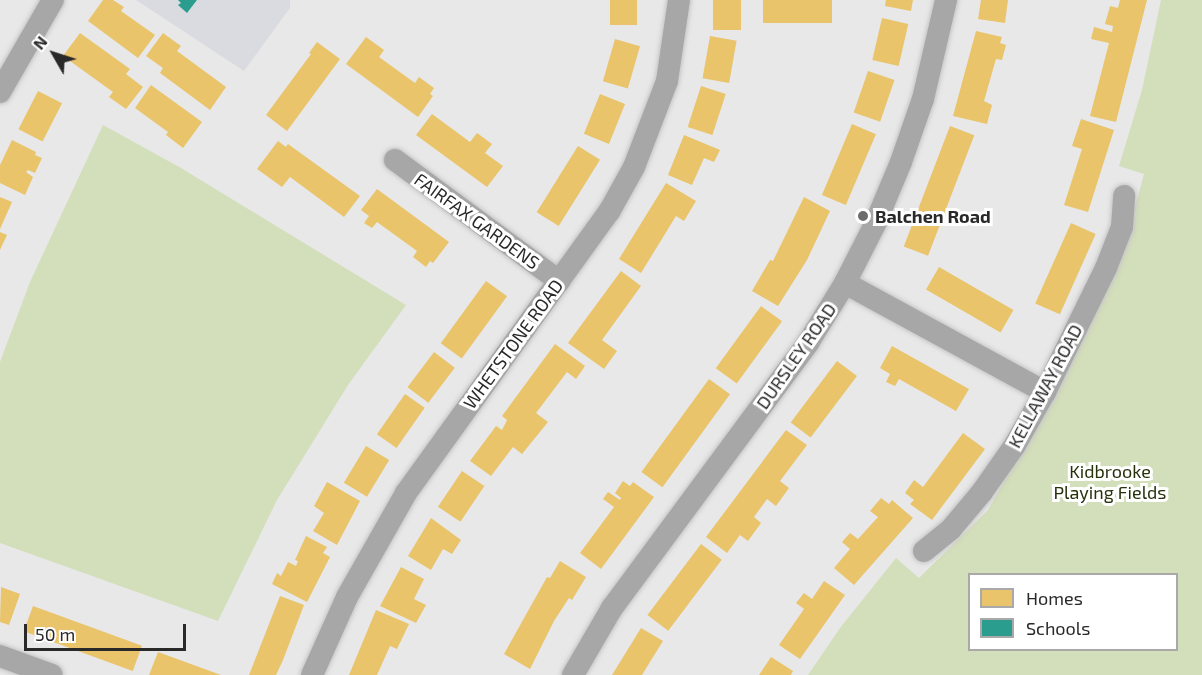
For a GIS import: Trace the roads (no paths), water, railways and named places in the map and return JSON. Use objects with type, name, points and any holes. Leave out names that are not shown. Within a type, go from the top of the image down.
[{"type":"street","points":[[0,92],[52,0]]},
{"type":"street","name":"WHETSTONE ROAD","points":[[312,675],[347,597],[406,493],[609,212],[634,167],[667,81],[679,0]]},
{"type":"street","name":"DURSLEY ROAD","points":[[573,675],[612,608],[808,343],[845,283],[875,224],[901,162],[922,99],[946,0]]},
{"type":"street","name":"FAIRFAX GARDENS","points":[[395,160],[560,281]]},
{"type":"street","name":"KELLAWAY ROAD","points":[[924,551],[951,529],[982,492],[1015,446],[1045,392],[1106,268],[1122,227],[1124,196]]},
{"type":"street","points":[[845,283],[1045,392]]},
{"type":"street","points":[[0,656],[51,675]]},
{"type":"place","name":"Balchen Road","points":[[863,216]]},
{"type":"park label","name":"Kidbrooke Playing Fields","points":[[1110,482]]}]
